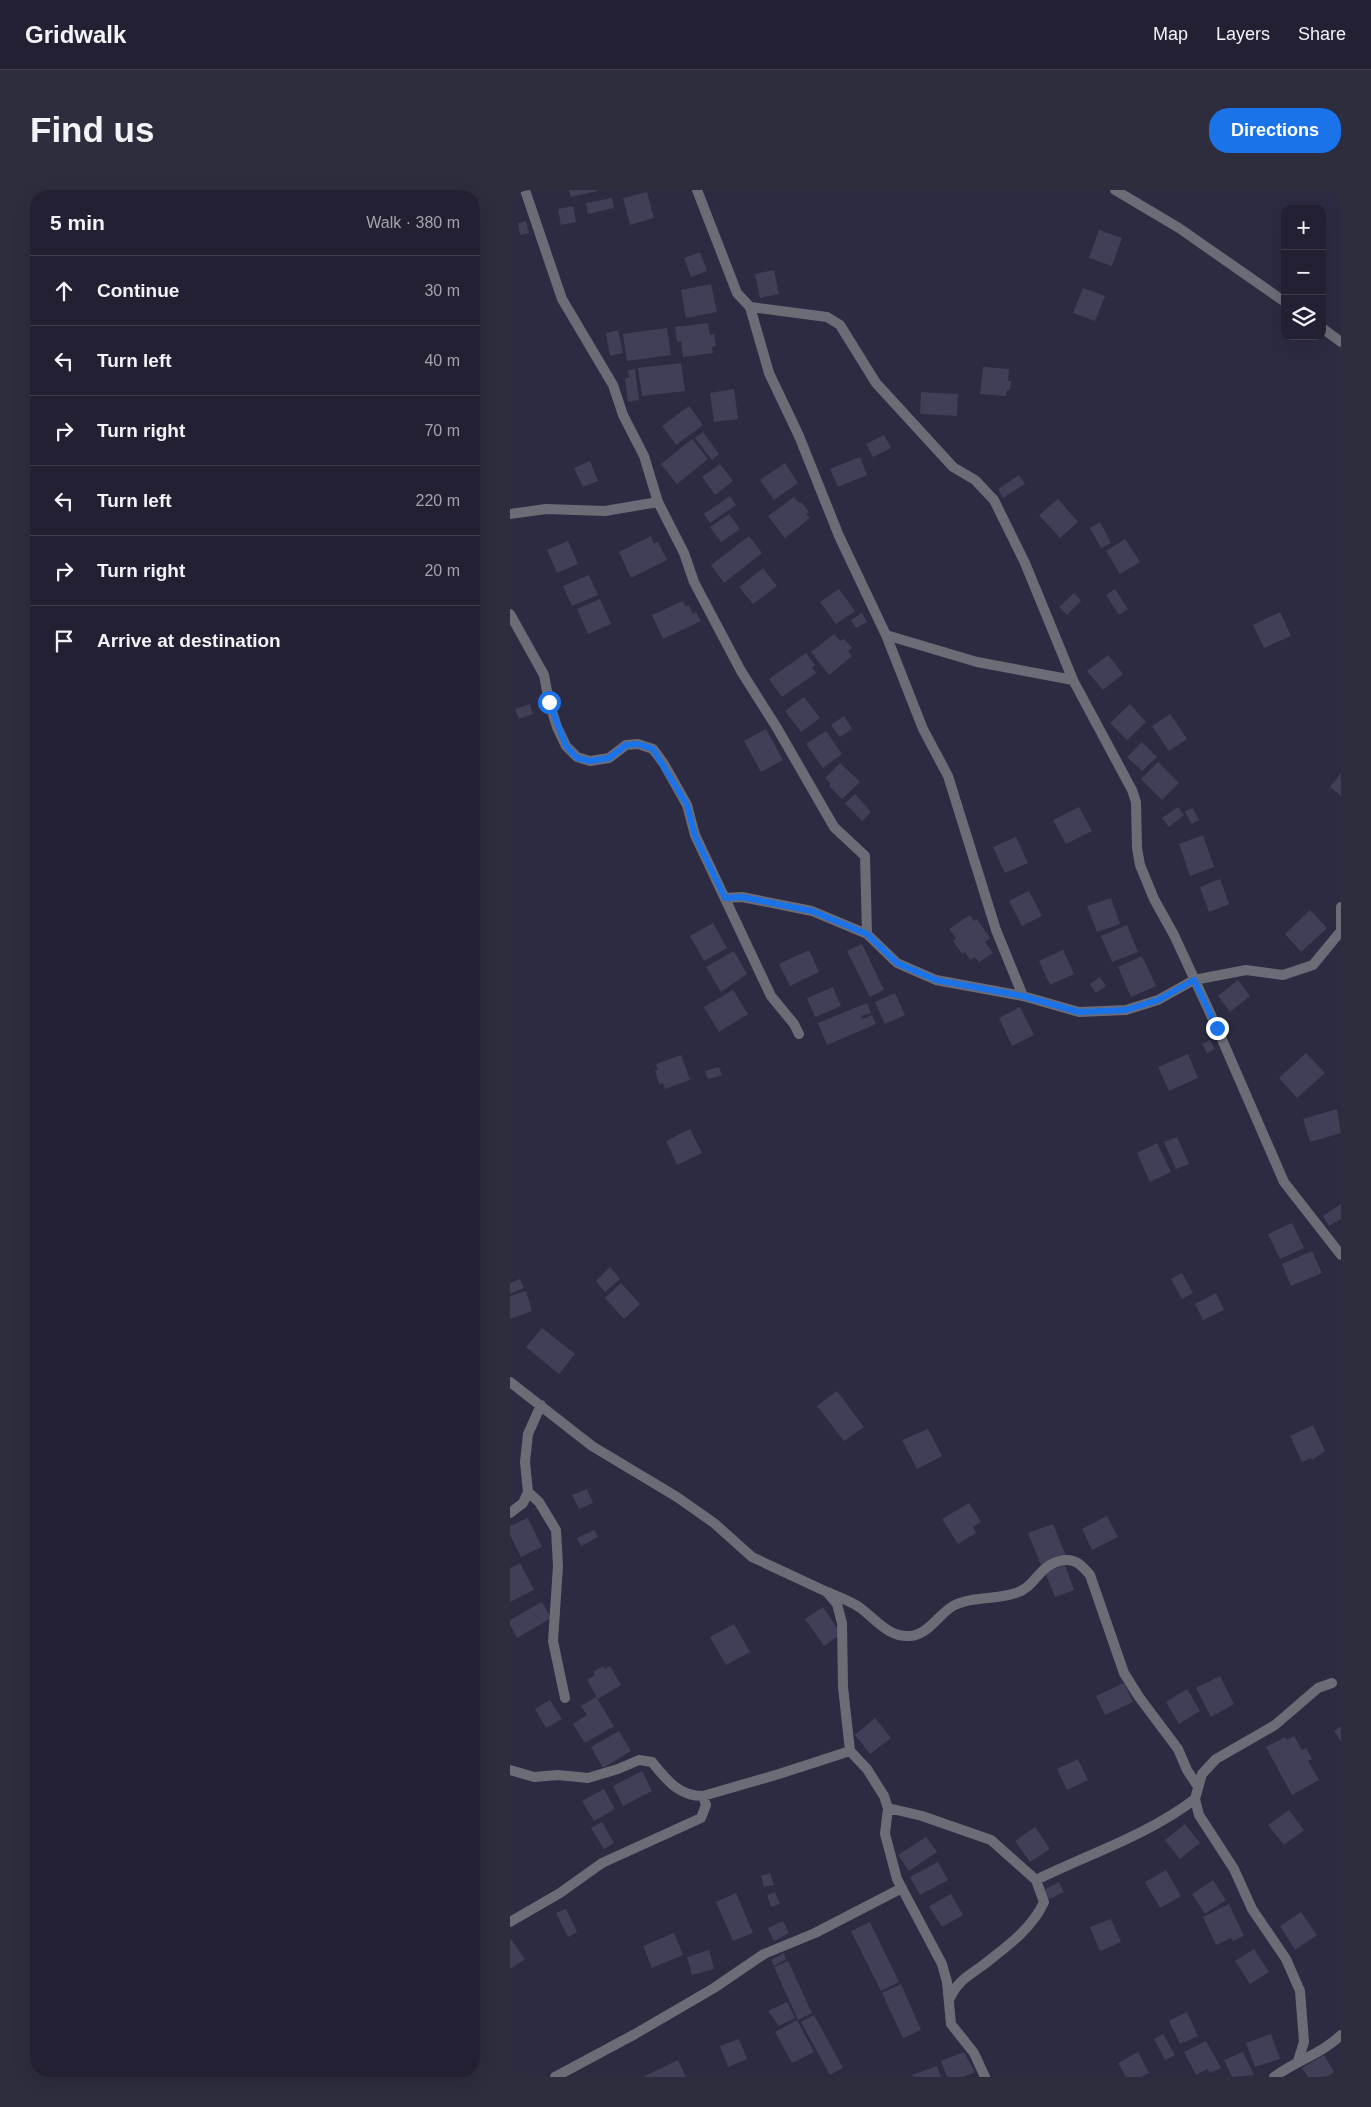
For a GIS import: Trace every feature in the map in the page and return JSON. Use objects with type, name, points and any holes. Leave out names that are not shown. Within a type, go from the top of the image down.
[{"type":"street","points":[[525,190],[562,299],[613,384],[623,415],[644,456],[658,502],[684,553],[694,582],[741,671],[777,728],[834,827],[865,856],[867,934]]},
{"type":"street","points":[[697,190],[737,293],[750,307],[769,373],[799,436],[839,536],[886,636],[923,729],[948,776],[996,930],[1023,996]]},
{"type":"street","points":[[1115,190],[1179,228],[1281,299]]},
{"type":"street","points":[[750,307],[827,317],[840,325],[876,383],[952,467],[974,480],[994,500],[1025,563],[1074,680],[1132,790],[1136,802],[1137,848],[1140,865],[1154,899],[1194,980],[1284,1182],[1341,1255]]},
{"type":"street","points":[[1326,331],[1341,342]]},
{"type":"street","points":[[510,514],[546,509],[605,511],[658,502]]},
{"type":"street","points":[[510,614],[544,675],[549,702],[566,746],[577,758],[590,761],[609,758],[626,745],[638,744],[653,749],[687,805],[695,836],[770,996],[794,1024],[799,1034]]},
{"type":"street","points":[[886,636],[977,662],[1074,680]]},
{"type":"street","points":[[725,898],[742,897],[812,911],[867,934],[897,963],[936,980],[1023,996],[1079,1012],[1126,1010],[1158,1000],[1194,980],[1246,970],[1283,975],[1313,965],[1341,931],[1341,907]]},
{"type":"street","points":[[510,1382],[592,1446],[677,1497],[714,1523],[752,1557],[858,1606],[892,1634],[912,1636],[926,1630],[949,1608],[964,1600],[982,1600],[1017,1593],[1031,1586],[1041,1571],[1054,1564],[1067,1560],[1079,1563],[1090,1575],[1124,1673],[1178,1749],[1187,1770],[1197,1785]]},
{"type":"street","points":[[510,1513],[522,1503],[528,1492],[524,1462],[528,1434],[541,1405]]},
{"type":"street","points":[[528,1492],[539,1502],[556,1530],[558,1574],[553,1641],[565,1698]]},
{"type":"street","points":[[827,1592],[836,1604],[842,1623],[843,1687],[850,1751],[866,1769],[884,1796],[888,1808],[884,1834],[897,1880],[942,1964],[947,1982],[951,2024],[974,2052],[985,2077]]},
{"type":"street","points":[[1298,2061],[1304,2042],[1300,1991],[1286,1959],[1252,1909],[1234,1869],[1199,1815],[1195,1799],[1197,1785],[1202,1774],[1216,1759],[1275,1725],[1318,1688],[1332,1683]]},
{"type":"street","points":[[510,1770],[534,1777],[588,1778],[618,1770],[639,1760],[652,1762],[670,1784],[680,1790],[692,1796],[703,1796],[850,1751]]},
{"type":"street","points":[[510,1922],[560,1893],[602,1863],[701,1818],[706,1804],[703,1796]]},
{"type":"street","points":[[1036,1880],[1155,1824],[1178,1812],[1195,1799]]},
{"type":"street","points":[[888,1808],[922,1816],[991,1840],[1036,1880],[1044,1902],[1037,1917],[1014,1940],[954,1988],[948,2004]]},
{"type":"street","points":[[555,2077],[699,1998],[764,1954],[815,1933],[902,1888]]},
{"type":"street","points":[[1274,2077],[1298,2061],[1311,2056],[1341,2035]]},
{"type":"building","points":[[569,190],[597,190],[597,191],[571,197]]},
{"type":"building","points":[[647,192],[654,218],[630,225],[623,198]]},
{"type":"building","points":[[612,198],[614,208],[588,214],[586,203]]},
{"type":"building","points":[[573,206],[576,222],[561,225],[558,209]]},
{"type":"building","points":[[526,221],[529,233],[520,235],[518,223]]},
{"type":"building","points":[[1099,230],[1122,238],[1112,266],[1089,258]]},
{"type":"building","points":[[700,252],[707,271],[691,277],[684,258]]},
{"type":"building","points":[[774,270],[779,294],[760,298],[755,274]]},
{"type":"building","points":[[711,284],[717,312],[686,318],[681,290]]},
{"type":"building","points":[[1083,288],[1105,296],[1095,321],[1073,313]]},
{"type":"building","points":[[708,323],[710,335],[714,334],[716,346],[712,347],[713,353],[683,357],[681,341],[677,342],[675,327]]},
{"type":"building","points":[[667,328],[671,355],[627,361],[623,334]]},
{"type":"building","points":[[618,330],[623,353],[610,356],[606,333]]},
{"type":"building","points":[[681,363],[685,391],[642,396],[638,368]]},
{"type":"building","points":[[983,367],[1009,369],[1008,381],[1011,381],[1010,390],[1007,390],[1006,396],[980,394]]},
{"type":"building","points":[[635,369],[639,400],[628,402],[625,378],[629,377],[628,370]]},
{"type":"building","points":[[734,389],[738,419],[714,422],[710,393]]},
{"type":"building","points":[[921,392],[958,394],[957,416],[920,414]]},
{"type":"building","points":[[689,406],[703,425],[676,445],[662,426]]},
{"type":"building","points":[[703,432],[719,454],[712,460],[695,438]]},
{"type":"building","points":[[884,435],[891,448],[873,457],[866,444]]},
{"type":"building","points":[[692,439],[708,459],[677,484],[661,464]]},
{"type":"building","points":[[860,457],[867,475],[838,487],[830,469]]},
{"type":"building","points":[[590,461],[598,481],[583,487],[574,468]]},
{"type":"building","points":[[785,463],[798,483],[774,500],[760,480]]},
{"type":"building","points":[[720,464],[733,481],[715,495],[702,477]]},
{"type":"building","points":[[1019,475],[1025,484],[1003,498],[998,489]]},
{"type":"building","points":[[730,496],[736,505],[710,523],[704,514]]},
{"type":"building","points":[[794,497],[809,512],[806,514],[810,518],[785,538],[768,516]]},
{"type":"building","points":[[1058,499],[1078,522],[1060,538],[1039,515]]},
{"type":"building","points":[[729,514],[740,529],[721,542],[710,527]]},
{"type":"building","points":[[1100,522],[1111,543],[1101,548],[1090,528]]},
{"type":"building","points":[[651,536],[654,544],[658,542],[667,560],[631,578],[619,552]]},
{"type":"building","points":[[749,536],[762,553],[724,583],[711,565]]},
{"type":"building","points":[[1125,539],[1140,562],[1120,574],[1106,551]]},
{"type":"building","points":[[568,541],[578,564],[557,573],[547,550]]},
{"type":"building","points":[[763,568],[777,586],[753,604],[739,587]]},
{"type":"building","points":[[589,575],[598,595],[572,606],[563,586]]},
{"type":"building","points":[[839,589],[855,611],[836,624],[820,602]]},
{"type":"building","points":[[1115,589],[1128,609],[1119,615],[1106,595]]},
{"type":"building","points":[[1074,593],[1081,601],[1067,615],[1059,607]]},
{"type":"building","points":[[600,599],[611,624],[588,634],[577,609]]},
{"type":"building","points":[[683,601],[686,607],[689,605],[693,614],[696,612],[701,621],[663,639],[652,615]]},
{"type":"building","points":[[1280,612],[1291,636],[1264,648],[1253,625]]},
{"type":"building","points":[[862,613],[867,622],[856,628],[851,620]]},
{"type":"building","points":[[834,634],[840,641],[844,639],[852,648],[848,651],[852,656],[829,675],[811,652]]},
{"type":"building","points":[[806,653],[815,665],[812,667],[816,673],[782,697],[769,679]]},
{"type":"building","points":[[1108,655],[1123,674],[1103,690],[1087,671]]},
{"type":"building","points":[[804,697],[820,718],[801,732],[785,711]]},
{"type":"building","points":[[530,704],[533,714],[519,719],[515,709]]},
{"type":"building","points":[[1130,704],[1146,722],[1127,740],[1110,723]]},
{"type":"building","points":[[1170,714],[1187,739],[1169,751],[1152,726]]},
{"type":"building","points":[[844,716],[852,729],[840,737],[831,725]]},
{"type":"building","points":[[766,729],[783,760],[761,772],[744,741]]},
{"type":"building","points":[[826,731],[842,754],[823,768],[806,744]]},
{"type":"building","points":[[1142,742],[1157,757],[1142,771],[1127,757]]},
{"type":"building","points":[[1158,762],[1179,783],[1162,800],[1141,779]]},
{"type":"building","points":[[840,763],[860,782],[842,799],[829,786],[831,784],[825,778]]},
{"type":"building","points":[[1341,773],[1341,796],[1330,787]]},
{"type":"building","points":[[855,794],[871,812],[862,821],[845,803]]},
{"type":"building","points":[[1079,807],[1092,831],[1066,844],[1053,820]]},
{"type":"building","points":[[1178,807],[1184,815],[1169,827],[1162,818]]},
{"type":"building","points":[[1193,808],[1199,820],[1191,824],[1185,811]]},
{"type":"building","points":[[1203,835],[1214,867],[1190,876],[1179,844]]},
{"type":"building","points":[[1016,837],[1028,863],[1005,873],[993,847]]},
{"type":"building","points":[[1220,879],[1229,904],[1209,912],[1200,887]]},
{"type":"building","points":[[1029,891],[1042,916],[1022,926],[1009,901]]},
{"type":"building","points":[[1111,898],[1120,924],[1097,932],[1087,906]]},
{"type":"building","points":[[1310,910],[1327,928],[1301,952],[1285,934]]},
{"type":"building","points":[[970,915],[974,921],[977,919],[990,938],[985,942],[993,953],[979,962],[975,957],[970,960],[965,952],[962,954],[953,941],[956,938],[949,929]]},
{"type":"building","points":[[713,923],[727,948],[704,961],[690,936]]},
{"type":"building","points":[[1127,925],[1138,952],[1112,962],[1101,936]]},
{"type":"building","points":[[862,944],[884,990],[870,997],[847,951]]},
{"type":"building","points":[[809,950],[819,972],[790,986],[779,964]]},
{"type":"building","points":[[1063,950],[1074,974],[1050,985],[1039,961]]},
{"type":"building","points":[[734,951],[747,974],[721,992],[706,967]]},
{"type":"building","points":[[1142,956],[1156,986],[1131,997],[1118,967]]},
{"type":"building","points":[[1100,977],[1106,986],[1096,993],[1090,984]]},
{"type":"building","points":[[1238,980],[1250,996],[1230,1012],[1218,996]]},
{"type":"building","points":[[833,987],[841,1006],[815,1017],[807,998]]},
{"type":"building","points":[[733,990],[748,1014],[719,1032],[704,1007]]},
{"type":"building","points":[[895,993],[905,1015],[885,1024],[875,1002]]},
{"type":"building","points":[[867,1003],[871,1013],[861,1016],[863,1019],[872,1015],[876,1024],[827,1045],[818,1023]]},
{"type":"building","points":[[1020,1007],[1034,1035],[1012,1046],[999,1018]]},
{"type":"building","points":[[1210,1040],[1215,1049],[1207,1053],[1202,1044]]},
{"type":"building","points":[[1306,1053],[1325,1073],[1297,1098],[1279,1078]]},
{"type":"building","points":[[1188,1054],[1198,1078],[1169,1091],[1158,1067]]},
{"type":"building","points":[[681,1055],[690,1080],[665,1089],[663,1083],[659,1084],[655,1071],[658,1070],[656,1064]]},
{"type":"building","points":[[719,1067],[722,1075],[708,1079],[705,1071]]},
{"type":"building","points":[[1337,1109],[1341,1133],[1310,1142],[1303,1119]]},
{"type":"building","points":[[690,1129],[702,1153],[677,1165],[666,1141]]},
{"type":"building","points":[[1177,1137],[1189,1164],[1176,1169],[1164,1142]]},
{"type":"building","points":[[1157,1143],[1171,1172],[1150,1182],[1137,1153]]},
{"type":"building","points":[[1341,1204],[1341,1219],[1329,1226],[1323,1216]]},
{"type":"building","points":[[1292,1223],[1304,1248],[1280,1259],[1268,1234]]},
{"type":"building","points":[[1312,1251],[1322,1273],[1291,1286],[1282,1264]]},
{"type":"building","points":[[610,1267],[620,1279],[605,1292],[596,1281]]},
{"type":"building","points":[[1182,1273],[1193,1293],[1182,1299],[1171,1279]]},
{"type":"building","points":[[520,1279],[524,1288],[510,1294],[510,1283]]},
{"type":"building","points":[[621,1283],[640,1304],[624,1319],[605,1298]]},
{"type":"building","points":[[526,1291],[532,1311],[510,1319],[510,1296]]},
{"type":"building","points":[[1216,1293],[1224,1310],[1203,1320],[1195,1304]]},
{"type":"building","points":[[542,1328],[575,1354],[559,1374],[526,1347]]},
{"type":"building","points":[[837,1391],[864,1427],[844,1441],[817,1406]]},
{"type":"building","points":[[1313,1425],[1325,1451],[1312,1460],[1311,1458],[1302,1462],[1290,1436]]},
{"type":"building","points":[[928,1429],[942,1456],[917,1469],[902,1440]]},
{"type":"building","points":[[587,1489],[593,1503],[579,1509],[572,1495]]},
{"type":"building","points":[[969,1503],[981,1522],[973,1527],[976,1533],[958,1544],[942,1519]]},
{"type":"building","points":[[1107,1516],[1118,1537],[1092,1550],[1082,1529]]},
{"type":"building","points":[[528,1518],[542,1547],[521,1557],[510,1535],[510,1526]]},
{"type":"building","points":[[1053,1524],[1066,1556],[1041,1565],[1028,1533]]},
{"type":"building","points":[[594,1530],[598,1537],[581,1546],[577,1538]]},
{"type":"building","points":[[520,1563],[534,1590],[510,1602],[510,1568]]},
{"type":"building","points":[[1065,1565],[1074,1590],[1055,1597],[1045,1572]]},
{"type":"building","points":[[542,1602],[551,1618],[517,1638],[510,1625],[510,1620]]},
{"type":"building","points":[[823,1607],[841,1634],[824,1646],[805,1619]]},
{"type":"building","points":[[734,1624],[750,1652],[726,1665],[710,1637]]},
{"type":"building","points":[[603,1666],[605,1669],[610,1666],[621,1685],[598,1699],[587,1680],[595,1675],[593,1672]]},
{"type":"building","points":[[1220,1676],[1234,1704],[1211,1717],[1196,1688]]},
{"type":"building","points":[[1124,1683],[1133,1702],[1105,1715],[1096,1696]]},
{"type":"building","points":[[1187,1689],[1200,1711],[1179,1724],[1166,1702]]},
{"type":"building","points":[[596,1697],[614,1726],[585,1743],[573,1724],[587,1715],[581,1706]]},
{"type":"building","points":[[550,1700],[562,1719],[546,1728],[535,1709]]},
{"type":"building","points":[[875,1718],[891,1738],[870,1754],[855,1735]]},
{"type":"building","points":[[1341,1726],[1341,1742],[1334,1731]]},
{"type":"building","points":[[619,1731],[631,1751],[603,1768],[591,1747]]},
{"type":"building","points":[[1294,1736],[1302,1750],[1306,1748],[1312,1759],[1308,1761],[1319,1780],[1292,1795],[1266,1747],[1285,1737],[1287,1740]]},
{"type":"building","points":[[1078,1759],[1088,1780],[1067,1790],[1057,1769]]},
{"type":"building","points":[[642,1771],[652,1791],[623,1806],[613,1786]]},
{"type":"building","points":[[604,1789],[615,1809],[594,1821],[582,1801]]},
{"type":"building","points":[[1289,1810],[1304,1830],[1284,1845],[1268,1825]]},
{"type":"building","points":[[602,1822],[614,1843],[604,1849],[591,1828]]},
{"type":"building","points":[[1185,1824],[1200,1843],[1180,1859],[1165,1840]]},
{"type":"building","points":[[1035,1827],[1050,1849],[1030,1862],[1015,1841]]},
{"type":"building","points":[[926,1837],[937,1852],[909,1871],[898,1855]]},
{"type":"building","points":[[938,1862],[948,1880],[920,1895],[910,1877]]},
{"type":"building","points":[[1166,1870],[1181,1896],[1160,1908],[1145,1882]]},
{"type":"building","points":[[770,1873],[774,1885],[764,1887],[761,1876]]},
{"type":"building","points":[[1213,1880],[1226,1900],[1205,1914],[1192,1894]]},
{"type":"building","points":[[1059,1882],[1064,1892],[1049,1899],[1044,1890]]},
{"type":"building","points":[[775,1892],[780,1904],[771,1907],[767,1895]]},
{"type":"building","points":[[736,1893],[753,1933],[733,1941],[716,1902]]},
{"type":"building","points":[[951,1894],[963,1915],[942,1927],[929,1906]]},
{"type":"building","points":[[1229,1904],[1244,1936],[1233,1941],[1231,1938],[1216,1945],[1203,1917]]},
{"type":"building","points":[[566,1909],[577,1932],[568,1937],[556,1913]]},
{"type":"building","points":[[1301,1912],[1317,1935],[1295,1950],[1280,1926]]},
{"type":"building","points":[[1111,1919],[1121,1942],[1100,1951],[1090,1927]]},
{"type":"building","points":[[783,1921],[789,1933],[774,1941],[768,1928]]},
{"type":"building","points":[[870,1922],[899,1982],[881,1991],[851,1931]]},
{"type":"building","points":[[674,1933],[683,1955],[652,1968],[643,1946]]},
{"type":"building","points":[[510,1938],[525,1959],[510,1969]]},
{"type":"building","points":[[1254,1949],[1269,1972],[1250,1984],[1235,1961]]},
{"type":"building","points":[[709,1950],[714,1969],[692,1975],[687,1957]]},
{"type":"building","points":[[784,1953],[786,1959],[774,1966],[771,1960]]},
{"type":"building","points":[[788,1961],[812,2013],[798,2020],[774,1967]]},
{"type":"building","points":[[901,1984],[921,2030],[903,2038],[882,1993]]},
{"type":"building","points":[[787,2002],[795,2018],[779,2026],[768,2011]]},
{"type":"building","points":[[1187,2012],[1198,2036],[1180,2044],[1169,2021]]},
{"type":"building","points":[[814,2015],[843,2068],[830,2075],[801,2022]]},
{"type":"building","points":[[797,2020],[814,2052],[792,2063],[775,2032]]},
{"type":"building","points":[[1163,2034],[1175,2055],[1165,2060],[1154,2039]]},
{"type":"building","points":[[1271,2034],[1280,2059],[1255,2067],[1246,2043]]},
{"type":"building","points":[[739,2039],[747,2059],[728,2067],[720,2046]]},
{"type":"building","points":[[1206,2041],[1221,2068],[1210,2073],[1207,2069],[1196,2075],[1184,2052]]},
{"type":"building","points":[[964,2052],[975,2072],[963,2077],[947,2077],[941,2061]]},
{"type":"building","points":[[1138,2052],[1149,2073],[1141,2077],[1126,2077],[1118,2063]]},
{"type":"building","points":[[1243,2052],[1254,2075],[1232,2077],[1224,2060]]},
{"type":"building","points":[[1324,2055],[1337,2077],[1308,2077],[1302,2068]]},
{"type":"building","points":[[678,2060],[686,2077],[643,2077]]},
{"type":"building","points":[[937,2066],[941,2077],[913,2077],[912,2075]]},
{"type":"route","points":[[549,702],[566,746],[577,758],[590,761],[609,758],[626,745],[638,744],[653,749],[664,764],[687,805],[695,836],[725,898],[742,897],[812,911],[867,934],[897,963],[936,980],[1023,996],[1079,1012],[1126,1010],[1158,1000],[1194,980],[1217,1028]]}]
